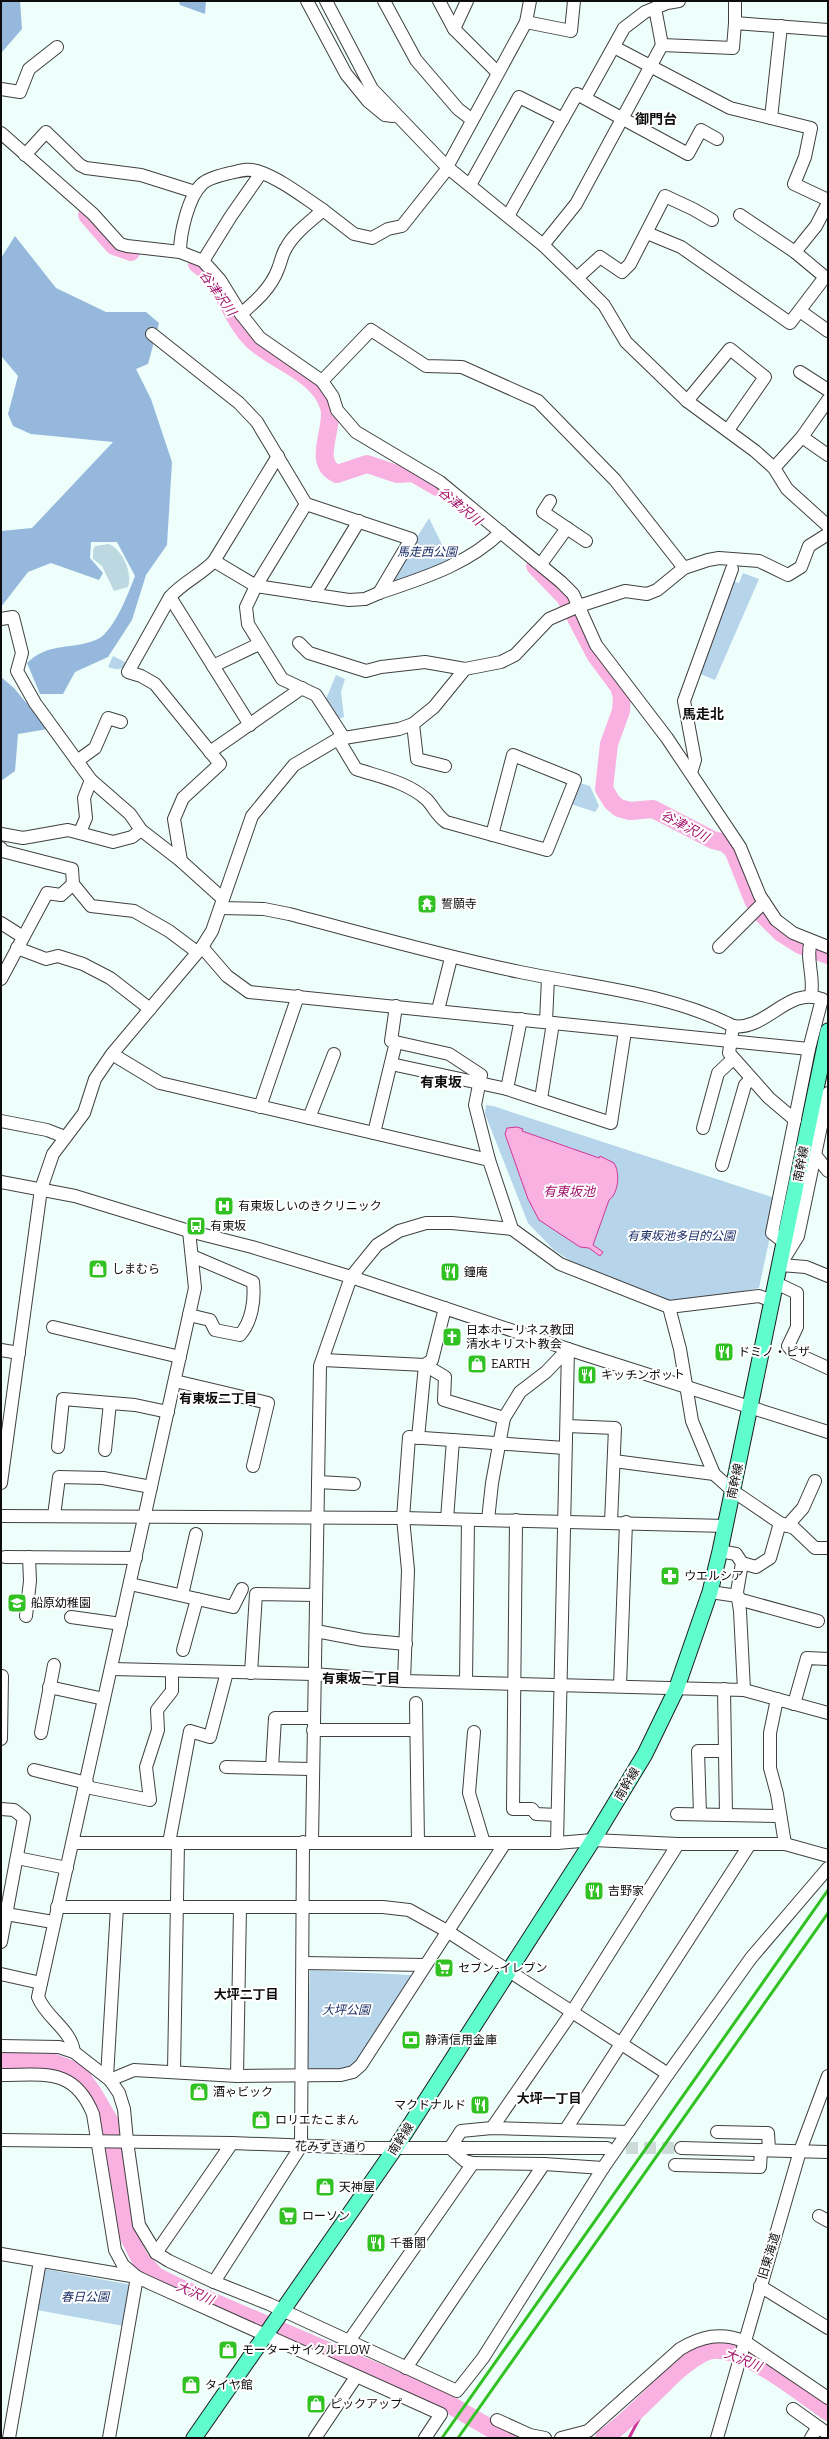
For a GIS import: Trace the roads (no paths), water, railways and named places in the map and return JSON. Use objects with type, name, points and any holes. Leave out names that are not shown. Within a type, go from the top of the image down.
[{"type":"main road","name":"南幹線","points":[[194,2438],[396,2147],[509,1972],[593,1840],[645,1754],[676,1690],[710,1592],[726,1526],[828,1031]]},
{"type":"street","points":[[307,1],[346,74],[356,88],[385,116],[396,116]]},
{"type":"street","points":[[384,1],[416,60],[458,109],[471,119]]},
{"type":"street","points":[[439,1],[454,29],[497,72]]},
{"type":"street","points":[[454,29],[467,1]]},
{"type":"street","points":[[180,252],[180,237],[194,192],[203,182],[245,169],[274,178],[323,210],[354,234],[372,238],[388,229],[402,226],[448,168],[471,119],[526,22],[530,1]]},
{"type":"street","points":[[526,22],[571,31],[574,1]]},
{"type":"street","points":[[586,98],[624,28],[645,12],[667,3],[679,1]]},
{"type":"street","points":[[662,45],[733,48],[735,1]]},
{"type":"street","points":[[328,2],[372,89],[396,116],[448,168],[508,216],[577,278],[604,305],[626,342],[687,401],[756,451],[774,468],[787,489],[828,526]]},
{"type":"street","points":[[543,246],[576,204],[662,45],[655,8]]},
{"type":"street","points":[[735,23],[828,30]]},
{"type":"street","points":[[772,118],[781,26]]},
{"type":"street","points":[[1,89],[20,92],[29,69],[57,47]]},
{"type":"street","points":[[614,47],[650,68],[730,108],[811,128],[805,157],[794,184],[828,200]]},
{"type":"street","points":[[508,216],[577,94],[688,154],[701,130],[717,139]]},
{"type":"street","points":[[470,185],[519,97],[563,119]]},
{"type":"street","points":[[25,155],[46,132],[80,165],[86,168],[141,175],[194,192]]},
{"type":"street","points":[[1,133],[93,214],[120,244],[180,252],[203,261],[220,280],[241,314],[260,338],[322,381],[332,397],[337,410],[356,432],[440,482],[540,564],[573,594],[596,644],[626,682],[691,773],[740,847],[764,902],[776,920],[793,933],[828,947]]},
{"type":"street","points":[[203,261],[231,216],[261,173]]},
{"type":"street","points":[[577,278],[600,257],[622,272],[630,264],[665,196],[712,220]]},
{"type":"street","points":[[795,252],[816,226],[828,203]]},
{"type":"street","points":[[241,314],[259,299],[268,287],[278,270],[285,249],[293,238],[323,210]]},
{"type":"street","points":[[647,233],[681,247],[790,324],[825,277],[795,252],[740,215]]},
{"type":"street","points":[[800,311],[828,331]]},
{"type":"street","points":[[322,381],[371,330],[426,366],[462,367],[538,401],[615,480],[684,568]]},
{"type":"street","points":[[152,334],[239,403],[257,422],[306,504],[410,539],[379,593]]},
{"type":"street","points":[[687,401],[730,349],[765,377],[728,430]]},
{"type":"street","points":[[800,372],[828,390]]},
{"type":"street","points":[[774,468],[802,437],[828,400]]},
{"type":"street","points":[[802,437],[828,456]]},
{"type":"street","points":[[181,861],[174,818],[183,798],[220,764],[155,684],[141,676],[128,672],[170,597],[178,587],[202,574],[214,561],[278,456]]},
{"type":"street","points":[[550,501],[543,512],[586,541]]},
{"type":"street","points":[[306,504],[256,586],[246,607],[248,624],[259,644],[282,678],[316,695],[341,739],[345,754],[356,769],[407,786],[427,799],[435,814],[446,822],[492,835],[547,850],[575,780],[513,755],[492,835]]},
{"type":"street","points":[[314,595],[359,522]]},
{"type":"street","points":[[540,564],[567,528]]},
{"type":"street","points":[[214,561],[256,586],[349,600],[365,599],[451,568],[492,541],[501,532]]},
{"type":"street","points":[[299,643],[309,653],[366,671],[382,667],[425,662],[465,669],[500,662],[515,655],[549,619],[578,606],[625,591],[647,594],[657,590],[684,568],[719,558],[759,561],[788,575],[801,567],[809,546],[828,534]]},
{"type":"street","points":[[691,773],[695,760],[684,701],[732,569]]},
{"type":"street","points":[[170,597],[250,725]]},
{"type":"street","points":[[1,619],[13,617],[22,653],[17,671],[35,703],[91,780],[130,814],[142,830],[181,861],[221,903],[289,914],[451,958],[668,1001],[710,1014],[733,1026],[746,1027],[754,1024],[770,1012],[796,999],[811,995],[822,999],[809,1049],[772,1233],[785,1243]]},
{"type":"street","points":[[213,666],[259,644]]},
{"type":"street","points":[[1,1483],[2,1466],[41,1189],[53,1154],[84,1113],[95,1079],[112,1054],[200,950],[212,931],[231,879],[243,838],[252,816],[294,765],[341,739],[399,729],[413,724],[434,707],[465,669]]},
{"type":"street","points":[[210,752],[302,688]]},
{"type":"street","points":[[77,761],[96,748],[108,718],[121,722]]},
{"type":"street","points":[[413,724],[418,759],[445,766]]},
{"type":"street","points":[[80,832],[86,818],[84,798],[91,780]]},
{"type":"street","points":[[1,834],[23,838],[68,830],[113,842],[132,837],[142,830]]},
{"type":"street","points":[[1,848],[2,851],[72,869],[73,884],[91,906],[134,911],[200,950],[227,976],[249,992],[438,1010],[625,1031],[730,1040],[809,1049]]},
{"type":"street","points":[[1,979],[47,893],[61,895],[73,884]]},
{"type":"street","points":[[719,947],[764,902]]},
{"type":"street","points":[[1,923],[23,937]]},
{"type":"street","points":[[811,941],[809,953],[813,986],[811,995]]},
{"type":"street","points":[[17,948],[46,959],[58,956],[83,964],[110,978],[150,1009]]},
{"type":"street","points":[[438,1010],[451,958]]},
{"type":"street","points":[[541,1099],[550,1022],[548,978]]},
{"type":"street","points":[[260,1107],[298,996]]},
{"type":"street","points":[[396,1006],[391,1041],[449,1054],[481,1075],[475,1105],[489,1160],[512,1229]]},
{"type":"street","points":[[507,1089],[521,1019]]},
{"type":"street","points":[[733,1026],[729,1053],[751,1079],[795,1120]]},
{"type":"street","points":[[391,1064],[507,1089],[611,1123],[625,1031]]},
{"type":"street","points":[[374,1133],[396,1042]]},
{"type":"street","points":[[112,1054],[160,1083],[489,1160]]},
{"type":"street","points":[[309,1118],[334,1054]]},
{"type":"street","points":[[703,1128],[718,1073],[733,1059]]},
{"type":"street","points":[[722,1166],[744,1085],[751,1079]]},
{"type":"street","points":[[828,1093],[798,1236],[780,1265],[806,1267],[828,1276]]},
{"type":"street","points":[[1,1121],[47,1130],[65,1137]]},
{"type":"street","points":[[816,1156],[828,1171]]},
{"type":"street","points":[[1,1182],[75,1196],[189,1231],[252,1247],[350,1277],[687,1388],[750,1406],[828,1432]]},
{"type":"street","points":[[214,2282],[301,2146],[300,2075],[303,1907],[311,1769],[313,1674],[316,1632],[316,1517],[320,1366],[350,1277],[377,1245],[399,1231],[426,1223],[452,1222],[512,1229],[560,1264],[669,1307],[759,1296],[772,1301]]},
{"type":"street","points":[[74,2052],[70,2038],[42,2007],[38,1997],[57,1907],[74,1843],[104,1699],[112,1669],[195,1288],[189,1231]]},
{"type":"street","points":[[189,1315],[210,1320],[215,1330],[240,1335],[248,1326],[254,1295],[253,1282],[192,1256]]},
{"type":"street","points":[[776,1283],[797,1293],[797,1327],[788,1346],[793,1352],[828,1368]]},
{"type":"street","points":[[669,1307],[680,1349],[692,1421],[714,1474],[733,1491],[784,1524],[794,1528],[815,1548],[828,1548]]},
{"type":"street","points":[[418,1438],[425,1365],[432,1360],[445,1308]]},
{"type":"street","points":[[53,1327],[180,1357]]},
{"type":"street","points":[[488,1520],[492,1483],[504,1418],[520,1392],[546,1372],[568,1349]]},
{"type":"street","points":[[557,1843],[568,1349]]},
{"type":"street","points":[[1,1350],[19,1353]]},
{"type":"street","points":[[323,1360],[425,1365],[445,1377],[444,1400],[504,1418]]},
{"type":"street","points":[[175,1381],[268,1403],[253,1466]]},
{"type":"street","points":[[58,1447],[63,1399],[110,1403],[168,1412]]},
{"type":"street","points":[[105,1450],[110,1403]]},
{"type":"street","points":[[567,1426],[615,1428],[611,1522]]},
{"type":"street","points":[[404,1681],[408,1570],[403,1518],[409,1437],[566,1448]]},
{"type":"street","points":[[447,1519],[453,1440]]},
{"type":"street","points":[[614,1461],[714,1474]]},
{"type":"street","points":[[54,1516],[59,1476],[103,1478],[151,1487]]},
{"type":"street","points":[[742,1563],[756,1567],[770,1558],[784,1524],[803,1508],[815,1481]]},
{"type":"street","points":[[318,1482],[354,1484]]},
{"type":"street","points":[[1,1516],[144,1518],[316,1517],[565,1520],[726,1526]]},
{"type":"street","points":[[466,1681],[468,1520]]},
{"type":"street","points":[[516,1520],[513,1809],[532,1809],[536,1814],[557,1815]]},
{"type":"street","points":[[620,1686],[626,1522]]},
{"type":"street","points":[[182,1595],[196,1534]]},
{"type":"street","points":[[720,1551],[736,1554],[742,1563],[738,1598],[744,1690]]},
{"type":"street","points":[[5,1557],[136,1558]]},
{"type":"street","points":[[26,1616],[30,1582],[29,1557]]},
{"type":"street","points":[[130,1584],[233,1607],[242,1589]]},
{"type":"street","points":[[710,1592],[738,1598],[818,1621]]},
{"type":"street","points":[[251,1673],[256,1594],[316,1595]]},
{"type":"street","points":[[183,1650],[197,1599]]},
{"type":"street","points":[[72,1617],[121,1624]]},
{"type":"street","points":[[316,1632],[363,1640],[406,1644]]},
{"type":"street","points":[[794,1704],[807,1658],[828,1659]]},
{"type":"street","points":[[41,1733],[54,1665]]},
{"type":"street","points":[[112,1669],[313,1674],[404,1681],[466,1681],[620,1686],[676,1690],[744,1690],[828,1713]]},
{"type":"street","points":[[34,1770],[86,1785],[150,1800],[146,1767],[158,1730],[157,1710],[172,1691],[172,1671]]},
{"type":"street","points":[[174,2072],[177,1908],[174,1843],[190,1731],[210,1737],[227,1672]]},
{"type":"street","points":[[1,1739],[2,1676]]},
{"type":"street","points":[[49,1687],[104,1699]]},
{"type":"street","points":[[724,1689],[726,1815]]},
{"type":"street","points":[[777,1699],[770,1733],[770,1768],[785,1844]]},
{"type":"street","points":[[416,1703],[415,1730],[418,1843]]},
{"type":"street","points":[[272,1768],[275,1718],[313,1724],[415,1730]]},
{"type":"street","points":[[474,1732],[469,1793],[484,1843]]},
{"type":"street","points":[[700,1814],[698,1751],[725,1751]]},
{"type":"street","points":[[226,1767],[311,1769]]},
{"type":"street","points":[[1,1809],[14,1810],[24,1818],[17,1858],[6,1887],[6,1914],[1,1942]]},
{"type":"street","points":[[677,1814],[780,1816]]},
{"type":"street","points":[[74,1843],[557,1843],[593,1840],[678,1844],[785,1844],[828,1856]]},
{"type":"street","points":[[108,2079],[134,2070],[237,2076],[341,2075],[353,2072],[361,2065],[505,1843]]},
{"type":"street","points":[[492,2128],[572,2012],[678,1844]]},
{"type":"street","points":[[566,2129],[750,1844]]},
{"type":"street","points":[[17,1858],[67,1868]]},
{"type":"street","points":[[1,2046],[59,2047],[74,2052],[108,2079],[119,2094],[124,2109],[126,2142],[139,2225],[156,2253],[168,2261],[349,2341],[456,2391],[483,2358],[603,2168],[668,2074],[751,1958],[828,1868]]},
{"type":"street","points":[[57,1907],[398,1908],[425,1917],[668,2074]]},
{"type":"street","points":[[237,2076],[240,1907]]},
{"type":"street","points":[[108,2079],[117,1908]]},
{"type":"street","points":[[6,1914],[54,1922]]},
{"type":"street","points":[[303,1964],[425,1965]]},
{"type":"street","points":[[1,1974],[41,1983]]},
{"type":"street","points":[[1,2075],[47,2075],[62,2078],[77,2086],[87,2098],[93,2114],[96,2141],[115,2250],[123,2265],[137,2277]]},
{"type":"street","name":"旧東海道","points":[[717,2438],[800,2151],[825,2094],[828,2076]]},
{"type":"street","points":[[603,2168],[544,2164],[473,2163],[465,2161],[450,2148],[461,2131],[492,2128],[628,2132]]},
{"type":"street","points":[[675,2166],[760,2167],[768,2133],[718,2132]]},
{"type":"street","points":[[1,2140],[96,2141]]},
{"type":"street","name":"花みずき通り","points":[[96,2141],[232,2143],[301,2146],[607,2148]]},
{"type":"street","points":[[156,2253],[232,2143]]},
{"type":"street","points":[[681,2148],[828,2152]]},
{"type":"street","points":[[349,2341],[473,2163]]},
{"type":"street","points":[[406,2368],[544,2164]]},
{"type":"street","points":[[1,2254],[137,2277],[266,2334],[356,2378],[441,2414],[425,2438]]},
{"type":"street","points":[[9,2438],[40,2260]]},
{"type":"street","points":[[109,2438],[137,2277]]},
{"type":"street","points":[[760,2286],[827,2325]]},
{"type":"street","points":[[567,2438],[588,2431],[680,2349],[692,2342],[712,2335],[729,2336],[744,2341],[828,2398]]},
{"type":"street","points":[[315,2438],[356,2378]]},
{"type":"street","points":[[793,2409],[828,2434]]},
{"type":"street","points":[[497,2420],[530,2435],[545,2438]]},
{"type":"street","points":[[811,2438],[818,2427]]},
{"type":"water","name":"有東坂池","points":[[517,1127],[523,1129],[522,1131],[599,1158],[600,1156],[614,1163],[618,1177],[617,1188],[609,1200],[593,1245],[603,1252],[600,1256],[589,1248],[580,1247],[539,1220],[528,1199],[505,1134],[507,1128]]},
{"type":"waterway","name":"谷津沢川","points":[[87,215],[114,246],[131,252]]},
{"type":"waterway","name":"谷津沢川","points":[[197,264],[206,271],[213,280],[244,331],[252,340],[306,377],[316,385],[324,395],[329,407],[330,416],[325,453],[326,462],[329,469],[337,474],[367,464],[397,474],[413,473],[437,487]]},
{"type":"waterway","name":"谷津沢川","points":[[535,566],[565,597],[596,656],[619,687],[622,697],[621,711],[609,744],[604,789],[612,802],[619,808],[630,811],[653,809],[713,840],[725,843],[733,850],[753,900],[761,913],[781,933],[800,945],[828,955]]},
{"type":"waterway","name":"大沢川","points":[[1,2061],[54,2063],[78,2072],[93,2093],[110,2122],[128,2235],[140,2259],[156,2276],[176,2286],[440,2399],[507,2438]]},
{"type":"waterway","name":"大沢川","points":[[604,2438],[628,2419],[680,2369],[693,2359],[712,2350],[725,2351],[756,2363],[788,2383],[828,2412]]},
{"type":"waterway","points":[[629,2438],[649,2400]]},
{"type":"tunnel","points":[[608,2148],[681,2148]]},
{"type":"railway","points":[[442,2438],[828,1890]]},
{"type":"railway","points":[[458,2438],[828,1913]]},
{"type":"place","name":"誓願寺","points":[[427,904]]},
{"type":"place","name":"有東坂しいのきクリニック","points":[[224,1206]]},
{"type":"place","name":"有東坂","points":[[196,1226]]},
{"type":"place","name":"しまむら","points":[[98,1269]]},
{"type":"place","name":"鐘庵","points":[[450,1272]]},
{"type":"place","name":"日本ホーリネス教団 清水キリスト教会","points":[[452,1337]]},
{"type":"place","name":"ドミノ・ピザ","points":[[724,1352]]},
{"type":"place","name":"EARTH","points":[[477,1364]]},
{"type":"place","name":"キッチンポット","points":[[587,1375]]},
{"type":"place","name":"ウエルシア","points":[[670,1576]]},
{"type":"place","name":"船原幼稚園","points":[[17,1603]]},
{"type":"place","name":"吉野家","points":[[594,1891]]},
{"type":"place","name":"セブン-イレブン","points":[[444,1968]]},
{"type":"place","name":"静清信用金庫","points":[[411,2040]]},
{"type":"place","name":"酒ゃビック","points":[[199,2092]]},
{"type":"place","name":"マクドナルド","points":[[480,2105]]},
{"type":"place","name":"ロリエたこまん","points":[[261,2120]]},
{"type":"place","name":"天神屋","points":[[325,2187]]},
{"type":"place","name":"ローソン","points":[[288,2216]]},
{"type":"place","name":"千番閣","points":[[376,2243]]},
{"type":"place","name":"モーターサイクルFLOW","points":[[228,2350]]},
{"type":"place","name":"タイヤ館","points":[[191,2385]]},
{"type":"place","name":"ピックアップ","points":[[316,2404]]},
{"type":"district","name":"御門台","points":[[656,119]]},
{"type":"district","name":"馬走北","points":[[703,714]]},
{"type":"district","name":"有東坂","points":[[441,1082]]},
{"type":"district","name":"有東坂二丁目","points":[[218,1398]]},
{"type":"district","name":"有東坂一丁目","points":[[361,1678]]},
{"type":"district","name":"大坪二丁目","points":[[246,1994]]},
{"type":"district","name":"大坪一丁目","points":[[549,2098]]},
{"type":"park label","name":"馬走西公園","points":[[427,552]]},
{"type":"park label","name":"有東坂池多目的公園","points":[[681,1236]]},
{"type":"park label","name":"大坪公園","points":[[346,2010]]},
{"type":"park label","name":"春日公園","points":[[85,2297]]}]
